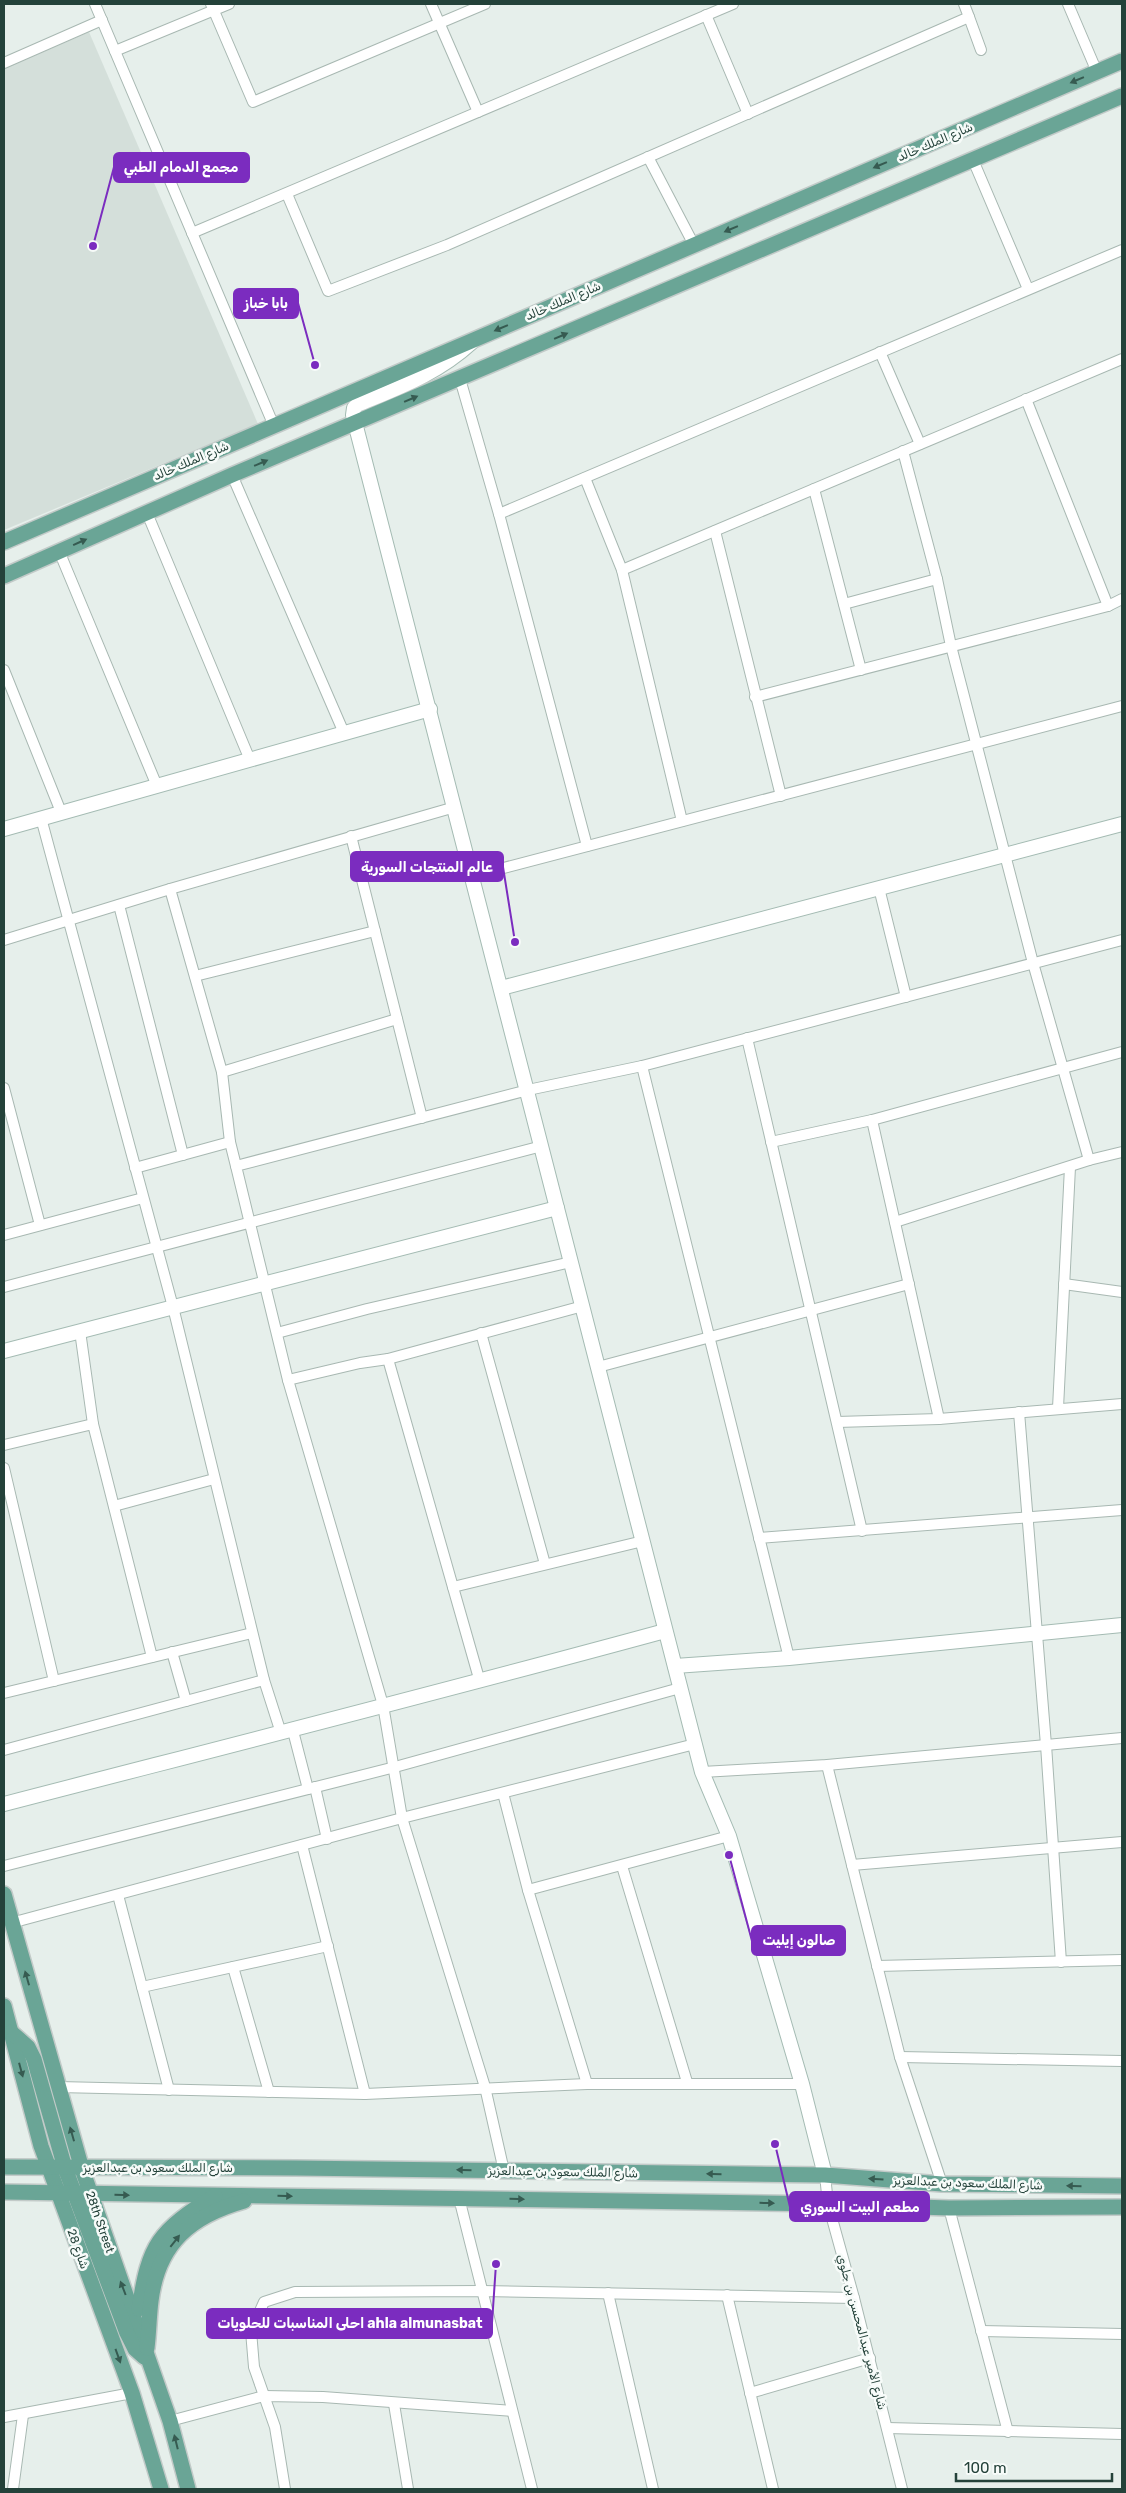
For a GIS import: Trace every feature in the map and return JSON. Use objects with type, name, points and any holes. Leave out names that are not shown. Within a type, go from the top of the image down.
[{"type":"main road","name":"شارع الملك خالد","points":[[4,542],[1122,61]]},
{"type":"main road","points":[[4,576],[232,475],[1122,96]]},
{"type":"main road","name":"28th Street","points":[[4,1894],[82,2168],[170,2421],[188,2489]]},
{"type":"main road","name":"شارع 28","points":[[4,2006],[10,2032],[10,2049],[49,2168],[132,2393],[161,2489]]},
{"type":"main road","points":[[10,2032],[28,2047],[34,2059],[64,2168],[127,2333],[135,2349],[148,2358]]},
{"type":"main road","name":"شارع الملك سعود بن عبدالعزيز","points":[[4,2167],[825,2176],[942,2184],[1122,2186]]},
{"type":"main road","name":"شارع الملك سعود بن عبدالعزيز","points":[[4,2192],[828,2204],[949,2208],[1122,2207]]},
{"type":"main road","points":[[137,2326],[144,2272],[152,2251],[161,2237],[173,2225],[216,2196]]},
{"type":"main road","points":[[148,2358],[150,2301],[162,2260],[175,2238],[197,2220],[219,2208],[261,2196]]},
{"type":"street","points":[[95,4],[274,426]]},
{"type":"street","points":[[115,51],[213,7],[229,4]]},
{"type":"street","points":[[431,4],[478,112]]},
{"type":"street","points":[[213,7],[253,102],[485,4]]},
{"type":"street","points":[[192,233],[733,4]]},
{"type":"street","points":[[964,4],[981,50]]},
{"type":"street","points":[[1068,4],[1097,72]]},
{"type":"street","points":[[706,15],[748,114]]},
{"type":"street","points":[[287,194],[328,291],[447,245],[970,17]]},
{"type":"street","points":[[4,63],[102,20]]},
{"type":"street","points":[[648,158],[694,245]]},
{"type":"street","points":[[973,160],[1028,290]]},
{"type":"street","points":[[499,514],[1122,250]]},
{"type":"street","points":[[476,339],[452,361],[434,372],[357,405],[353,412],[702,1772],[729,1836],[802,2084],[825,2176]]},
{"type":"street","points":[[880,352],[920,444]]},
{"type":"street","points":[[622,570],[1122,359]]},
{"type":"street","points":[[460,379],[499,514],[587,846]]},
{"type":"street","points":[[1026,399],[1108,606]]},
{"type":"street","points":[[904,451],[937,579],[976,744],[1033,964],[1089,1160]]},
{"type":"street","points":[[232,475],[344,733]]},
{"type":"street","points":[[585,478],[622,570],[682,821]]},
{"type":"street","points":[[814,488],[861,670]]},
{"type":"street","points":[[147,513],[250,760]]},
{"type":"street","points":[[715,530],[781,796]]},
{"type":"street","points":[[59,551],[157,786]]},
{"type":"street","points":[[844,604],[937,579]]},
{"type":"street","points":[[755,697],[1108,606],[1122,599]]},
{"type":"street","points":[[4,670],[62,812]]},
{"type":"street","points":[[473,876],[1122,706]]},
{"type":"street","points":[[4,829],[430,709]]},
{"type":"street","points":[[4,940],[170,889],[455,807]]},
{"type":"street","points":[[41,818],[173,1307],[264,1680],[312,1788],[327,1839]]},
{"type":"street","points":[[502,988],[1122,824]]},
{"type":"street","points":[[351,836],[422,1118]]},
{"type":"street","points":[[879,888],[906,997]]},
{"type":"street","points":[[170,889],[222,1072],[230,1142],[288,1380],[383,1705],[395,1767],[402,1818],[485,2087],[504,2171]]},
{"type":"street","points":[[119,905],[183,1154]]},
{"type":"street","points":[[195,976],[375,932]]},
{"type":"street","points":[[236,1166],[528,1090],[642,1066],[1122,940]]},
{"type":"street","points":[[222,1072],[397,1019]]},
{"type":"street","points":[[746,1038],[862,1531]]},
{"type":"street","points":[[771,1142],[872,1120],[1122,1052]]},
{"type":"street","points":[[642,1066],[789,1658]]},
{"type":"street","points":[[4,1088],[40,1225]]},
{"type":"street","points":[[872,1120],[939,1418]]},
{"type":"street","points":[[135,1168],[230,1142]]},
{"type":"street","points":[[4,1287],[249,1225],[542,1146]]},
{"type":"street","points":[[895,1222],[1089,1160],[1122,1152]]},
{"type":"street","points":[[1058,1408],[1070,1166]]},
{"type":"street","points":[[4,1235],[143,1198]]},
{"type":"street","points":[[4,1351],[558,1208]]},
{"type":"street","points":[[277,1333],[366,1309],[571,1262]]},
{"type":"street","points":[[598,1367],[909,1284]]},
{"type":"street","points":[[1064,1284],[1122,1292]]},
{"type":"street","points":[[288,1380],[360,1363],[388,1359],[583,1306]]},
{"type":"street","points":[[80,1331],[94,1424],[152,1657]]},
{"type":"street","points":[[482,1334],[545,1564]]},
{"type":"street","points":[[388,1359],[480,1682]]},
{"type":"street","points":[[837,1422],[939,1418],[1122,1404]]},
{"type":"street","points":[[1019,1412],[1046,1745],[1061,1962]]},
{"type":"street","points":[[4,1445],[94,1424]]},
{"type":"street","points":[[4,1468],[54,1681]]},
{"type":"street","points":[[114,1506],[214,1479]]},
{"type":"street","points":[[759,1538],[1122,1510]]},
{"type":"street","points":[[453,1587],[643,1541]]},
{"type":"street","points":[[675,1666],[789,1658],[1122,1625]]},
{"type":"street","points":[[4,1804],[287,1732],[383,1705],[480,1682],[665,1631]]},
{"type":"street","points":[[4,1693],[252,1633]]},
{"type":"street","points":[[172,1652],[186,1701]]},
{"type":"street","points":[[4,1750],[264,1680]]},
{"type":"street","points":[[4,1866],[395,1767],[680,1688]]},
{"type":"street","points":[[702,1772],[826,1765],[1122,1738]]},
{"type":"street","points":[[11,1923],[402,1818],[695,1744]]},
{"type":"street","points":[[826,1765],[900,2057],[942,2184]]},
{"type":"street","points":[[502,1793],[528,1890],[587,2084]]},
{"type":"street","points":[[528,1890],[729,1836]]},
{"type":"street","points":[[852,1865],[1122,1842]]},
{"type":"street","points":[[302,1845],[365,2094]]},
{"type":"street","points":[[622,1866],[687,2082]]},
{"type":"street","points":[[118,1895],[169,2090]]},
{"type":"street","points":[[142,1988],[328,1946]]},
{"type":"street","points":[[877,1966],[1122,1960]]},
{"type":"street","points":[[233,1967],[269,2092]]},
{"type":"street","points":[[900,2057],[1122,2061]]},
{"type":"street","points":[[58,2087],[365,2094],[485,2087],[587,2084],[687,2082],[802,2084]]},
{"type":"street","name":"شارع الأمير عبدالمحسن بن جلوي","points":[[825,2176],[828,2204],[870,2358],[902,2489]]},
{"type":"street","points":[[458,2198],[532,2489]]},
{"type":"street","points":[[949,2208],[1008,2432]]},
{"type":"street","points":[[285,2489],[275,2427],[254,2367],[251,2331],[264,2302],[294,2292],[482,2291],[854,2298]]},
{"type":"street","points":[[608,2293],[653,2489]]},
{"type":"street","points":[[727,2295],[773,2489]]},
{"type":"street","points":[[981,2331],[1122,2334]]},
{"type":"street","points":[[750,2393],[870,2358]]},
{"type":"street","points":[[4,2418],[132,2393]]},
{"type":"street","points":[[170,2421],[264,2396],[323,2396],[394,2404],[512,2411]]},
{"type":"street","points":[[394,2404],[408,2489]]},
{"type":"street","points":[[13,2489],[23,2415]]},
{"type":"street","points":[[887,2428],[1122,2434]]},
{"type":"shaded area","points":[[89,32],[258,424],[4,530],[4,69]]},
{"type":"place","name":"مجمع الدمام الطبي","points":[[93,246]]},
{"type":"place","name":"بابا خباز","points":[[315,365]]},
{"type":"place","name":"عالم المنتجات السورية","points":[[515,942]]},
{"type":"place","name":"صالون إيليت","points":[[729,1855]]},
{"type":"place","name":"مطعم البيت السوري","points":[[775,2144]]},
{"type":"place","name":"احلى المناسبات للحلويات ahla almunasbat","points":[[496,2264]]}]
